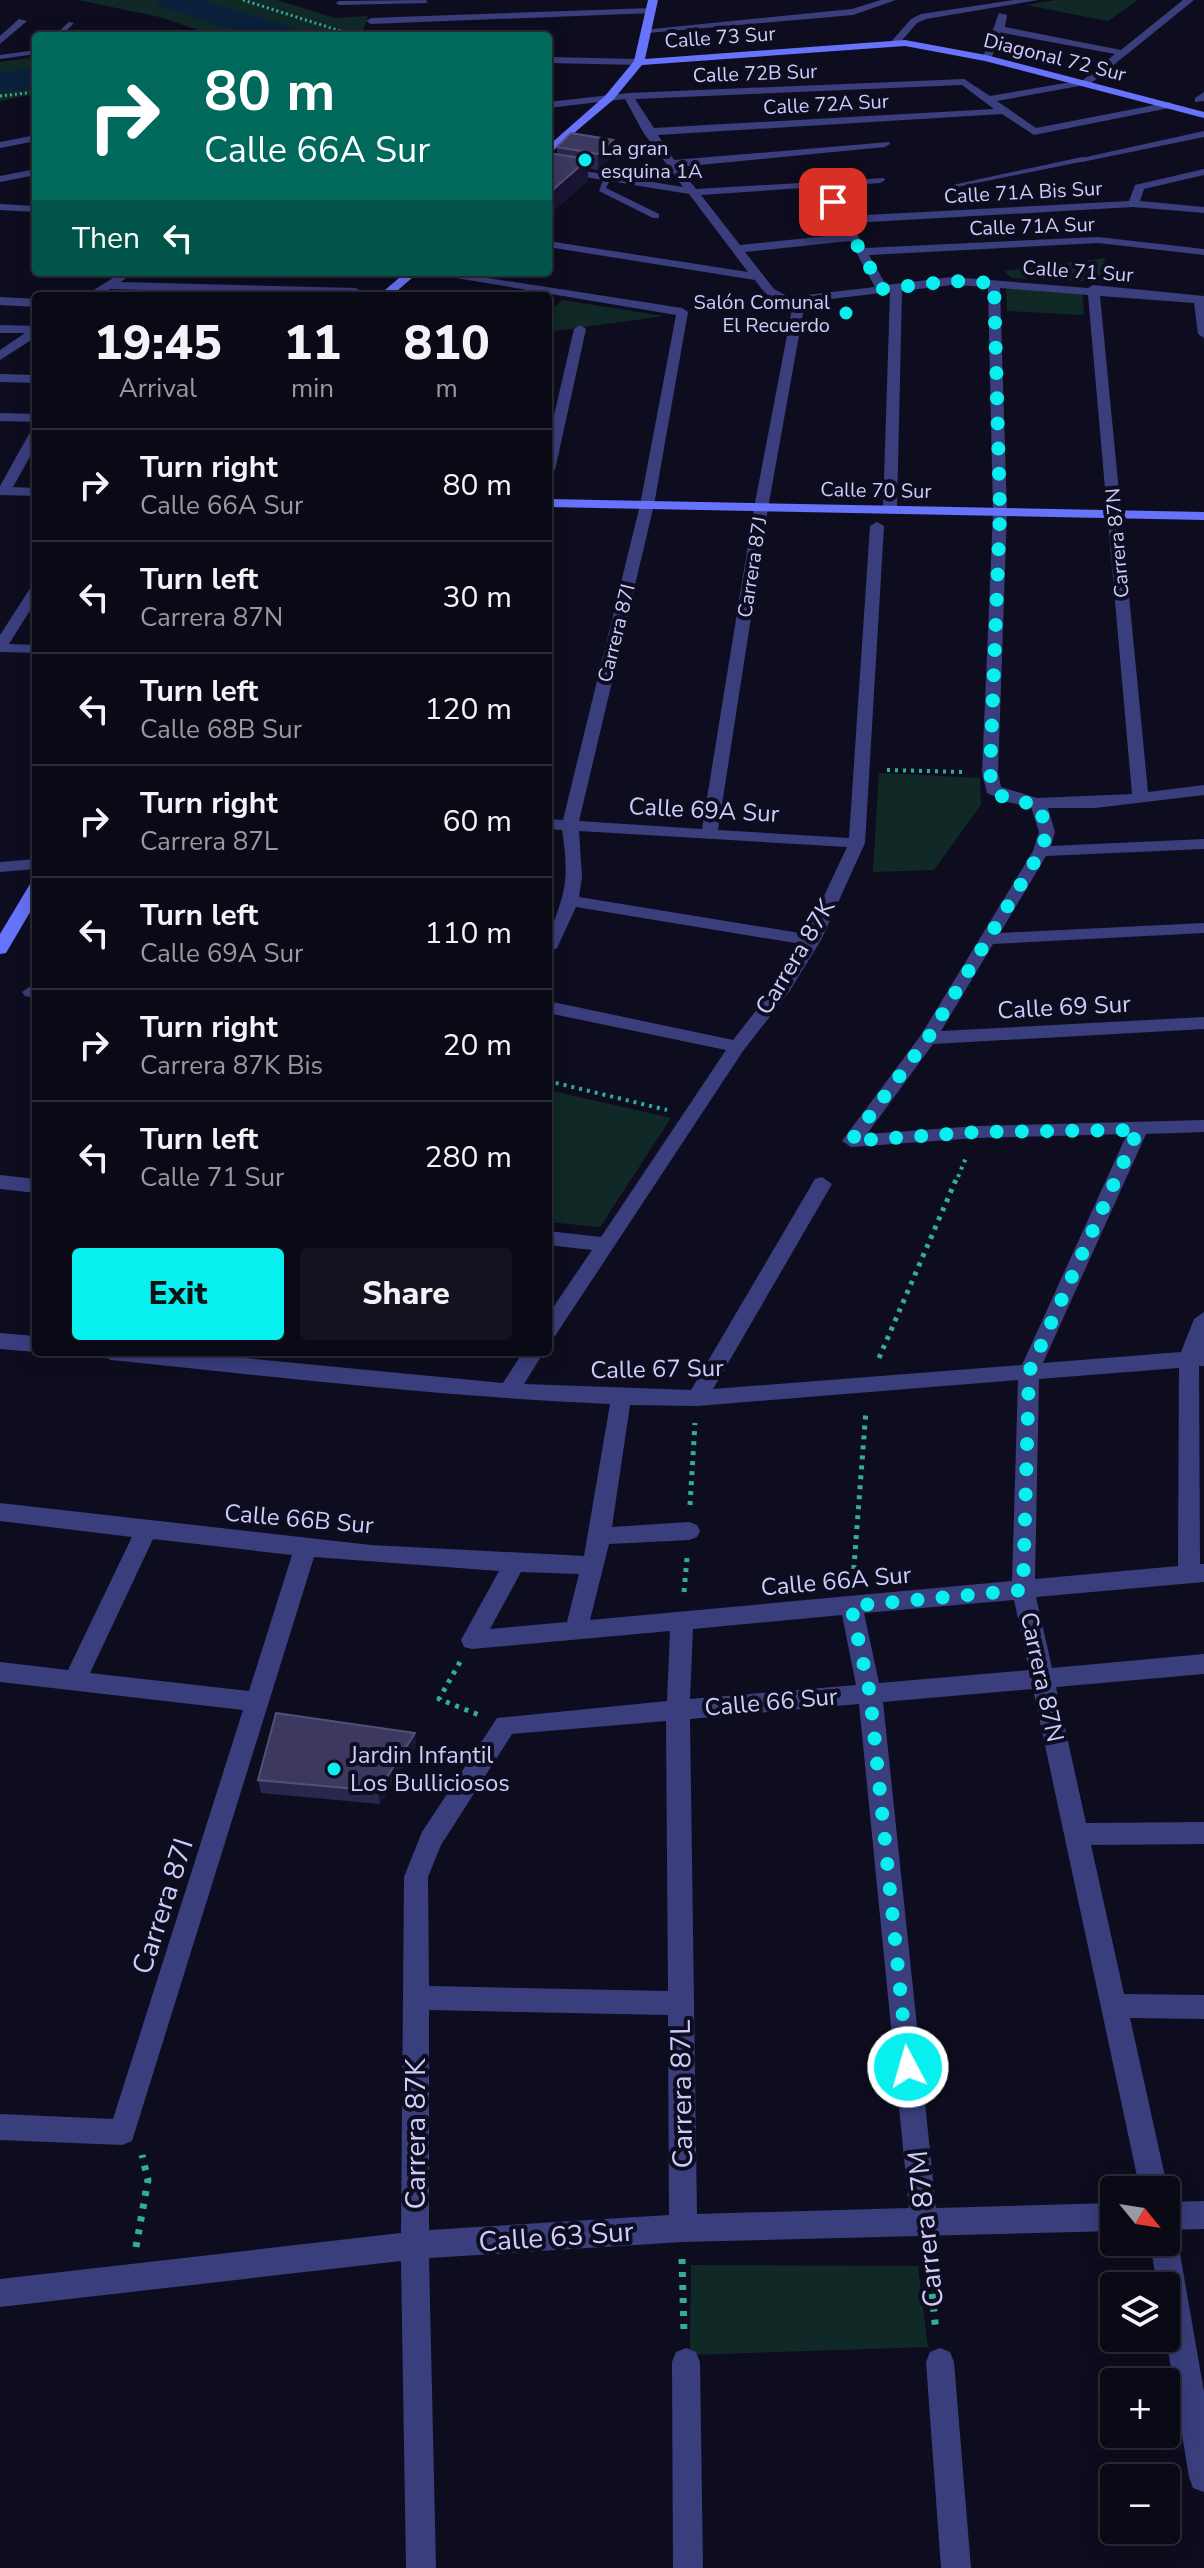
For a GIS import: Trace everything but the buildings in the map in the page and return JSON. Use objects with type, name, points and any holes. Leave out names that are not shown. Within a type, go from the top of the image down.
[{"type":"street","points":[[648,30],[853,12],[891,0]]},
{"type":"street","points":[[895,43],[914,21],[924,16],[999,2],[1033,0]]},
{"type":"street","points":[[988,99],[1086,82],[1189,0]]},
{"type":"street","points":[[986,58],[1000,29],[999,2]]},
{"type":"street","points":[[371,21],[652,6],[639,62],[609,98],[552,148]]},
{"type":"street","points":[[0,41],[22,21]]},
{"type":"street","points":[[1000,29],[1123,53]]},
{"type":"street","name":"Diagonal 72 Sur","points":[[895,43],[943,48],[986,58],[1204,115]]},
{"type":"street","name":"Calle 73 Sur","points":[[552,60],[639,62],[895,43]]},
{"type":"street","name":"Calle 72B Sur","points":[[552,104],[628,96],[964,82],[988,99]]},
{"type":"street","points":[[628,96],[671,164],[770,292],[793,302]]},
{"type":"street","points":[[988,99],[1034,132],[1170,105]]},
{"type":"street","name":"Calle 72A Sur","points":[[648,132],[1005,111]]},
{"type":"street","points":[[1082,159],[1204,134]]},
{"type":"street","points":[[0,145],[32,139]]},
{"type":"street","points":[[671,164],[885,144]]},
{"type":"street","points":[[552,169],[694,192],[880,180]]},
{"type":"street","points":[[1133,204],[1139,187],[1204,172]]},
{"type":"street","points":[[0,179],[32,173]]},
{"type":"street","points":[[821,185],[882,289]]},
{"type":"street","name":"Calle 71A Bis Sur","points":[[844,220],[1133,204],[1204,210]]},
{"type":"street","points":[[3,209],[32,209]]},
{"type":"street","points":[[737,249],[851,237]]},
{"type":"street","name":"Calle 71A Sur","points":[[860,252],[1098,240],[1204,252]]},
{"type":"street","points":[[552,245],[758,277]]},
{"type":"street","points":[[97,292],[122,276]]},
{"type":"street","points":[[389,292],[408,276]]},
{"type":"street","points":[[452,276],[682,312]]},
{"type":"street","name":"Calle 71 Sur","points":[[793,302],[952,281],[1201,299]]},
{"type":"street","points":[[994,283],[1000,512],[991,782],[1006,799],[1039,805],[1204,790]]},
{"type":"street","points":[[110,285],[356,292]]},
{"type":"street","points":[[890,510],[896,288]]},
{"type":"street","name":"Carrera 87N","points":[[1093,289],[1140,797]]},
{"type":"street","points":[[1201,299],[1204,334]]},
{"type":"street","points":[[0,301],[32,303]]},
{"type":"street","name":"Carrera 87J","points":[[709,834],[793,302]]},
{"type":"street","name":"Carrera 87I","points":[[552,940],[573,901],[577,876],[570,826],[647,505],[682,312]]},
{"type":"street","points":[[0,329],[32,331]]},
{"type":"street","points":[[552,452],[580,329]]},
{"type":"street","points":[[0,356],[32,334]]},
{"type":"street","points":[[0,378],[32,379]]},
{"type":"street","points":[[0,417],[32,418]]},
{"type":"street","points":[[32,441],[2,491],[32,492]]},
{"type":"street","name":"Calle 70 Sur","points":[[552,503],[1204,516]]},
{"type":"street","name":"Carrera 87K","points":[[552,1325],[737,1047],[780,992],[812,940],[857,843],[877,526]]},
{"type":"street","points":[[0,648],[32,596]]},
{"type":"street","points":[[0,648],[32,649]]},
{"type":"street","points":[[1039,805],[1047,832],[1041,851],[928,1038],[851,1141],[977,1132],[1204,1126]]},
{"type":"street","name":"Calle 69A Sur","points":[[552,824],[857,843]]},
{"type":"street","points":[[1041,851],[1204,844]]},
{"type":"street","points":[[0,867],[32,864]]},
{"type":"street","points":[[0,949],[32,895]]},
{"type":"street","points":[[573,901],[812,940]]},
{"type":"street","points":[[987,939],[1204,928]]},
{"type":"street","points":[[552,1008],[737,1047]]},
{"type":"street","name":"Calle 69 Sur","points":[[928,1038],[1204,1023]]},
{"type":"street","name":"Carrera 87N","points":[[1138,1130],[1029,1372],[1023,1590],[1151,2176]]},
{"type":"street","points":[[0,1182],[32,1186]]},
{"type":"street","points":[[697,1398],[822,1184]]},
{"type":"street","points":[[552,1238],[605,1244]]},
{"type":"street","points":[[1196,1574],[1197,1359],[1204,1319]]},
{"type":"street","points":[[0,1341],[32,1344]]},
{"type":"street","name":"Calle 67 Sur","points":[[200,1356],[507,1393],[621,1398],[697,1398],[1197,1359]]},
{"type":"street","points":[[507,1393],[531,1356]]},
{"type":"street","points":[[576,1630],[595,1565],[621,1398]]},
{"type":"street","name":"Calle 66B Sur","points":[[0,1512],[306,1547],[514,1564],[595,1565]]},
{"type":"street","points":[[74,1681],[146,1530]]},
{"type":"street","points":[[600,1536],[689,1531]]},
{"type":"street","name":"Carrera 87I","points":[[122,2132],[306,1547]]},
{"type":"street","points":[[472,1640],[514,1564]]},
{"type":"street","name":"Calle 66A Sur","points":[[472,1640],[1196,1574]]},
{"type":"street","name":"Carrera 87M","points":[[851,1606],[870,1694],[924,2222]]},
{"type":"street","name":"Carrera 87L","points":[[682,1621],[678,1710],[683,2228]]},
{"type":"street","name":"Calle 66 Sur","points":[[505,1725],[1204,1664]]},
{"type":"street","points":[[0,1672],[258,1702]]},
{"type":"street","name":"Carrera 87K","points":[[421,2568],[415,2245],[416,1877],[431,1840],[505,1725]]},
{"type":"street","points":[[1076,1834],[1204,1833]]},
{"type":"street","points":[[415,1998],[679,2003]]},
{"type":"street","points":[[1114,2006],[1204,2007]]},
{"type":"street","points":[[0,2127],[122,2132]]},
{"type":"street","points":[[1180,2216],[1204,2215]]},
{"type":"street","name":"Calle 63 Sur","points":[[0,2293],[415,2245],[683,2228],[1100,2217]]},
{"type":"street","points":[[1166,2256],[1204,2477]]},
{"type":"street","points":[[686,2362],[688,2568]]},
{"type":"street","points":[[940,2362],[956,2568]]},
{"type":"lane","points":[[339,3],[426,2]]},
{"type":"lane","points":[[61,32],[71,23]]},
{"type":"lane","points":[[0,57],[32,53]]},
{"type":"lane","points":[[952,186],[1082,159]]},
{"type":"lane","points":[[608,176],[602,189],[656,216]]},
{"type":"path","points":[[243,0],[343,32]]},
{"type":"path","points":[[0,96],[32,92]]},
{"type":"path","points":[[682,312],[793,302]]},
{"type":"path","points":[[863,769],[991,782]]},
{"type":"path","points":[[552,1082],[691,1116]]},
{"type":"path","points":[[472,1640],[439,1699],[505,1725]]},
{"type":"path","points":[[122,2132],[141,2154],[148,2180],[131,2280]]},
{"type":"path","name":"Carrera 87M","points":[[924,2222],[940,2362]]},
{"type":"path","points":[[683,2228],[686,2362]]},
{"type":"green space","points":[[78,0],[277,0],[335,18],[368,16],[363,31],[407,32],[203,32],[160,17]]},
{"type":"green space","points":[[1056,0],[1138,0],[1108,21],[1026,5]]},
{"type":"green space","points":[[32,58],[32,95],[0,101],[0,62]]},
{"type":"green space","points":[[1105,258],[1101,282],[1011,278],[1005,271]]},
{"type":"green space","points":[[1006,288],[1082,292],[1084,315],[1007,311]]},
{"type":"green space","points":[[562,300],[664,316],[552,331],[552,310]]},
{"type":"green space","points":[[879,773],[980,778],[981,805],[934,870],[873,872]]},
{"type":"green space","points":[[552,1091],[671,1118],[600,1227],[552,1222]]},
{"type":"green space","points":[[691,2265],[918,2266],[928,2347],[690,2355]]},
{"type":"waterway","points":[[172,0],[273,32]]},
{"type":"waterway","points":[[0,83],[32,78]]},
{"type":"place","name":"La gran esquina 1A","points":[[585,160]]},
{"type":"place","name":"Salón Comunal El Recuerdo","points":[[846,313]]},
{"type":"place","name":"Jardin Infantil Los Bulliciosos","points":[[334,1769]]},
{"type":"route","points":[[833,202],[882,289],[952,281],[994,283],[1000,512],[990,773],[993,790],[1006,799],[1039,805],[1046,819],[1047,832],[1041,851],[928,1038],[851,1141],[977,1132],[1138,1130],[1029,1372],[1023,1590],[851,1606],[870,1694],[908,2067]]}]
